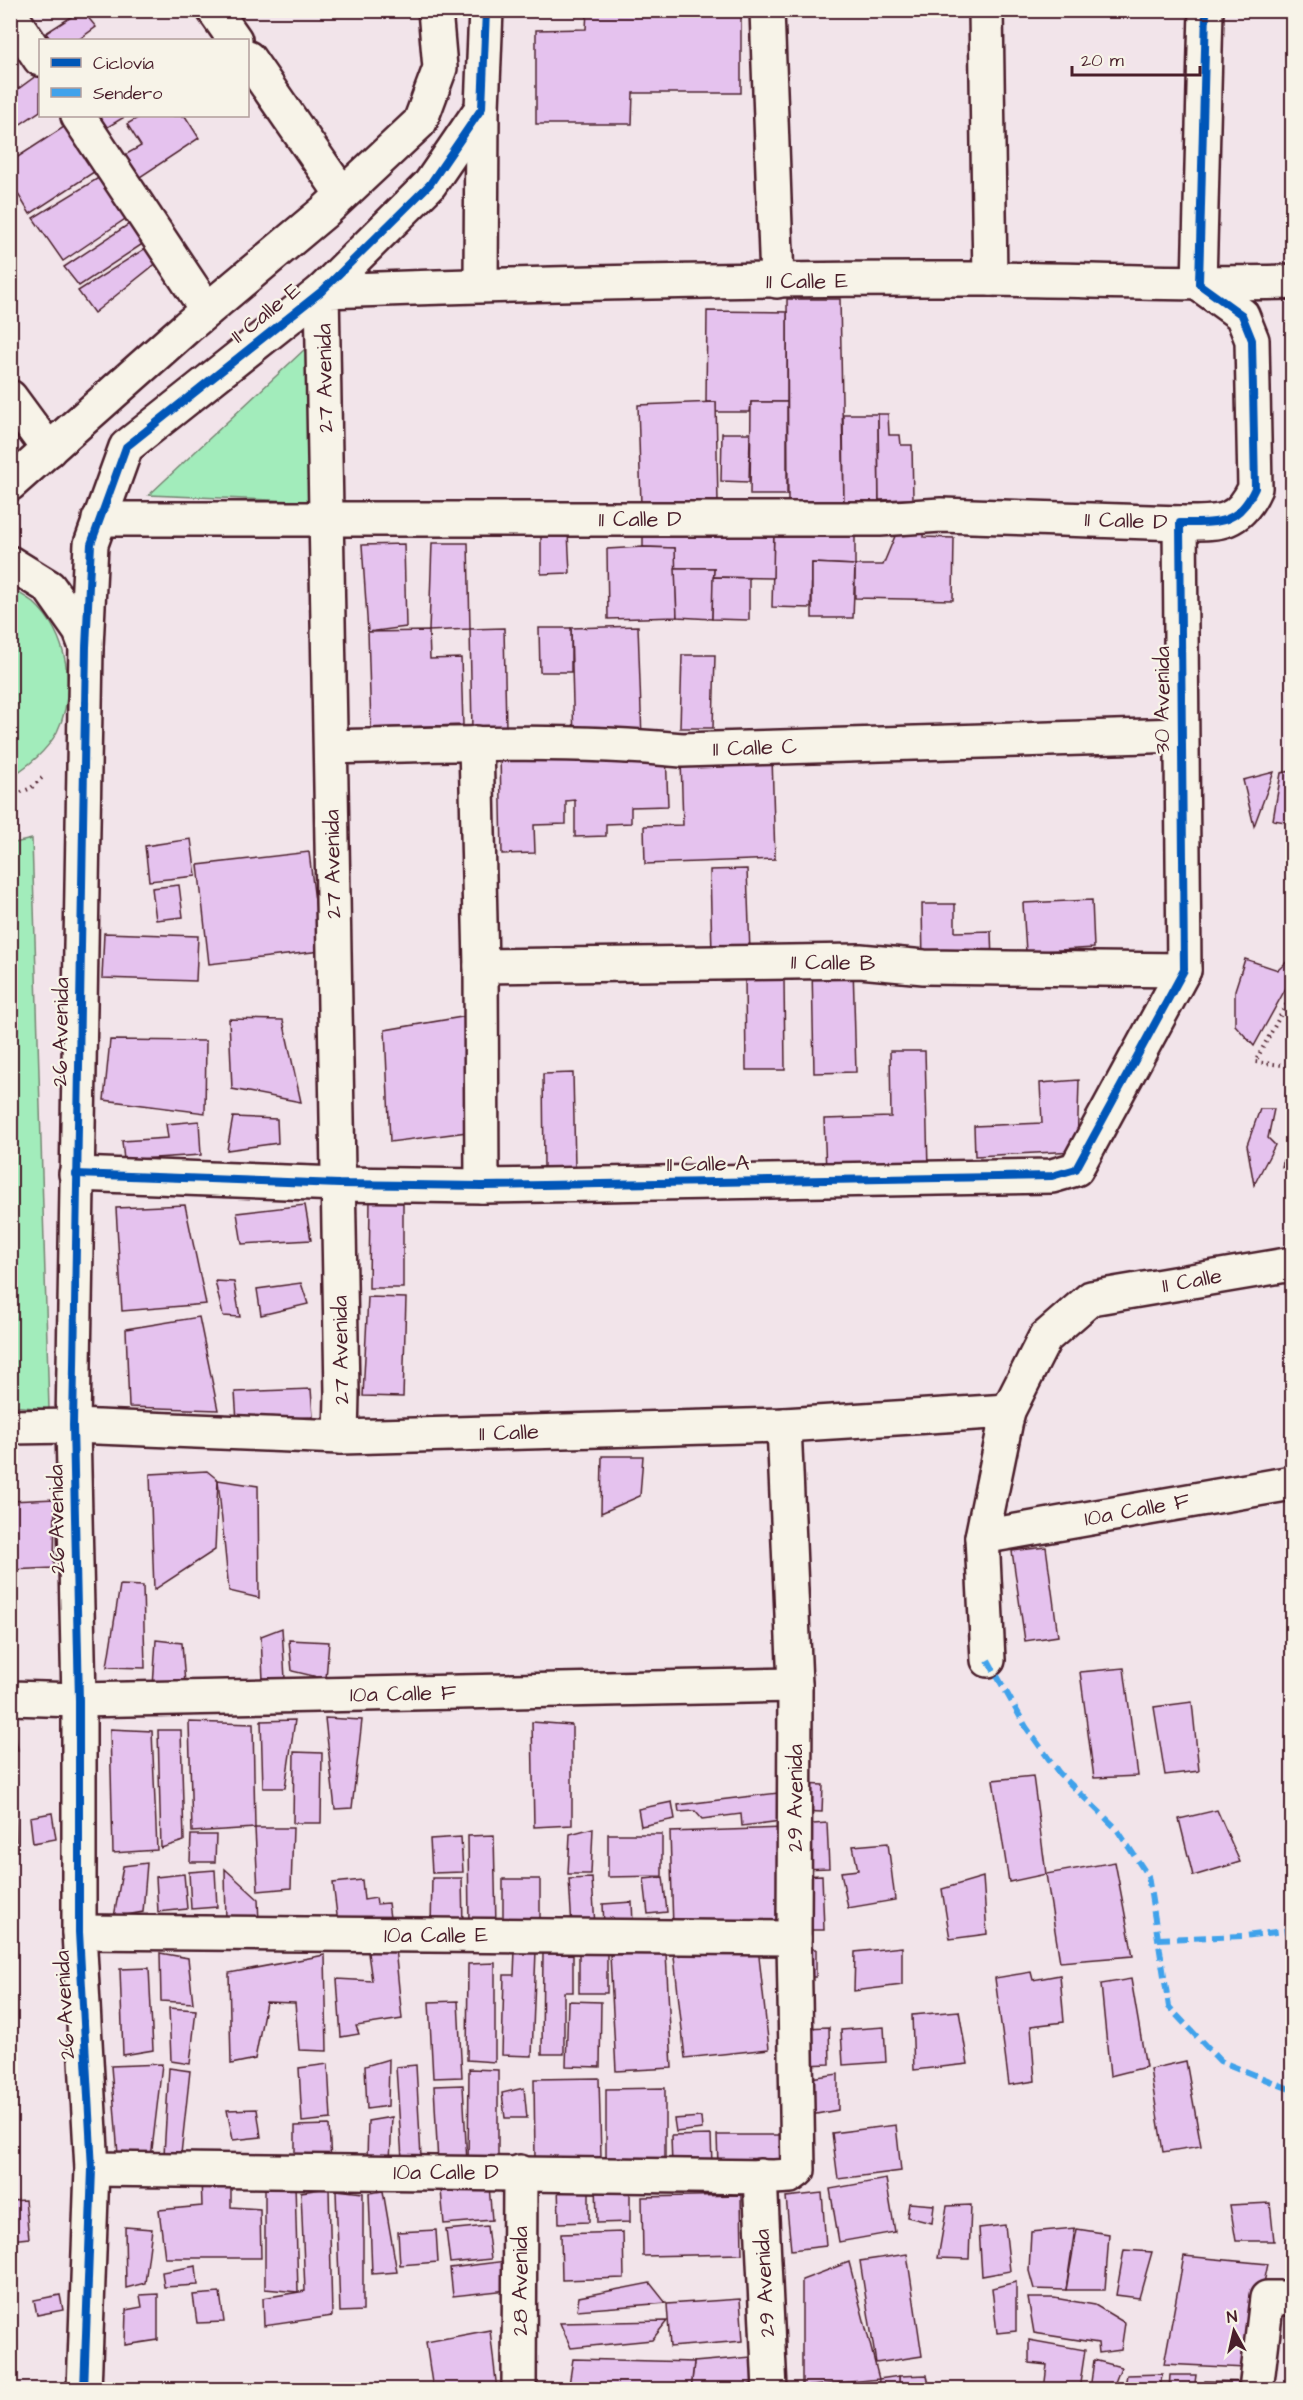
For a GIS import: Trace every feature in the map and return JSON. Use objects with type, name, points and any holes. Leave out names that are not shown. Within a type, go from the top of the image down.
[{"type":"street","points":[[214,10],[234,39]]},
{"type":"street","name":"11 Calle E","points":[[10,484],[342,194],[420,122],[440,68],[435,10]]},
{"type":"street","points":[[481,285],[482,108],[486,10]]},
{"type":"street","points":[[767,10],[777,281]]},
{"type":"street","points":[[986,10],[990,279]]},
{"type":"street","points":[[1180,523],[1219,524],[1246,507],[1255,488],[1252,340],[1242,315],[1199,284],[1206,10]]},
{"type":"street","points":[[10,14],[39,58]]},
{"type":"street","points":[[249,59],[342,194]]},
{"type":"street","name":"11 Calle E","points":[[86,647],[91,543],[126,447],[322,291],[430,184],[482,108]]},
{"type":"street","points":[[79,117],[207,310]]},
{"type":"street","name":"11 Calle E","points":[[322,291],[481,285],[990,279],[1199,284],[1293,282]]},
{"type":"street","name":"27 Avenida","points":[[322,291],[328,520],[341,1437]]},
{"type":"street","points":[[10,397],[49,450]]},
{"type":"street","name":"11 Calle D","points":[[99,519],[880,519],[941,515],[1180,523]]},
{"type":"street","name":"30 Avenida","points":[[1076,1169],[1184,970],[1180,735],[1180,523]]},
{"type":"street","points":[[10,563],[49,586],[80,631],[86,647]]},
{"type":"street","name":"26 Avenida","points":[[84,2390],[92,2169],[79,1932],[79,1700],[73,1426],[86,647]]},
{"type":"street","name":"11 Calle C","points":[[331,747],[476,743],[606,744],[682,750],[1180,735]]},
{"type":"street","points":[[476,743],[481,966],[482,1186]]},
{"type":"street","name":"11 Calle B","points":[[481,966],[861,961],[924,967],[1184,970]]},
{"type":"street","name":"11 Calle A","points":[[76,1174],[339,1184],[482,1186],[1052,1176],[1076,1169]]},
{"type":"street","name":"11 Calle","points":[[10,1427],[73,1426],[341,1437],[784,1425],[1008,1412],[1045,1338],[1091,1298],[1293,1264]]},
{"type":"street","points":[[988,1660],[982,1537],[1008,1412]]},
{"type":"street","name":"29 Avenida","points":[[784,1425],[795,1685],[794,1938],[798,2170]]},
{"type":"street","name":"10a Calle F","points":[[982,1537],[1293,1483]]},
{"type":"street","name":"10a Calle F","points":[[10,1698],[79,1700],[795,1685]]},
{"type":"street","name":"10a Calle E","points":[[79,1932],[794,1938]]},
{"type":"street","name":"10a Calle D","points":[[92,2169],[760,2176],[790,2176],[798,2170]]},
{"type":"street","name":"28 Avenida","points":[[519,2390],[520,2172]]},
{"type":"street","name":"29 Avenida","points":[[760,2176],[770,2390]]},
{"type":"street","points":[[1256,2390],[1265,2304],[1267,2298],[1282,2297]]},
{"type":"path","points":[[1293,994],[1255,1062],[1293,1066]]},
{"type":"green space","points":[[306,348],[319,502],[149,495]]},
{"type":"green space","points":[[11,588],[34,603],[55,630],[66,664],[67,699],[57,732],[48,746],[37,758],[11,777]]},
{"type":"green space","points":[[32,839],[49,1409],[10,1406],[10,844]]},
{"type":"building","points":[[82,10],[96,27],[79,39],[50,39],[46,33]]},
{"type":"building","points":[[587,10],[741,10],[741,93],[633,93],[632,124],[536,124],[536,30],[586,29]]},
{"type":"building","points":[[39,74],[39,112],[10,131],[10,95]]},
{"type":"building","points":[[98,117],[124,117],[106,128]]},
{"type":"building","points":[[139,117],[186,117],[199,138],[137,179],[123,156],[141,146],[127,124]]},
{"type":"building","points":[[70,123],[100,168],[30,214],[10,181],[10,162]]},
{"type":"building","points":[[105,174],[131,215],[63,261],[33,218]]},
{"type":"building","points":[[132,222],[147,241],[79,286],[64,267]]},
{"type":"building","points":[[149,246],[159,261],[94,313],[78,291]]},
{"type":"building","points":[[787,299],[840,299],[844,505],[788,506]]},
{"type":"building","points":[[707,311],[787,312],[787,402],[751,402],[750,412],[716,412],[716,402],[706,402]]},
{"type":"building","points":[[716,402],[718,503],[641,505],[638,405]]},
{"type":"building","points":[[751,402],[787,402],[787,495],[750,495]]},
{"type":"building","points":[[843,414],[878,414],[879,517],[844,505]]},
{"type":"building","points":[[878,414],[888,414],[889,435],[900,435],[901,445],[912,445],[913,499],[879,500]]},
{"type":"building","points":[[10,421],[22,438],[10,446]]},
{"type":"building","points":[[722,433],[750,433],[749,482],[721,481]]},
{"type":"building","points":[[925,516],[924,537],[954,538],[953,600],[855,598],[855,565],[883,565],[903,517]]},
{"type":"building","points":[[774,524],[855,525],[855,565],[812,563],[811,608],[772,607]]},
{"type":"building","points":[[774,524],[773,578],[713,577],[714,568],[675,568],[675,548],[643,547],[643,528]]},
{"type":"building","points":[[568,532],[570,573],[541,574],[541,533]]},
{"type":"building","points":[[432,543],[468,543],[470,629],[429,631]]},
{"type":"building","points":[[404,544],[406,627],[368,632],[362,545]]},
{"type":"building","points":[[675,548],[677,617],[608,619],[607,549]]},
{"type":"building","points":[[812,563],[855,565],[853,618],[812,618]]},
{"type":"building","points":[[675,568],[714,568],[712,619],[677,617]]},
{"type":"building","points":[[713,577],[749,578],[749,620],[712,619]]},
{"type":"building","points":[[638,626],[642,739],[574,742],[571,628]]},
{"type":"building","points":[[504,628],[506,729],[472,730],[470,629]]},
{"type":"building","points":[[539,628],[571,628],[571,672],[540,672]]},
{"type":"building","points":[[429,631],[430,659],[461,658],[463,725],[371,728],[368,632]]},
{"type":"building","points":[[682,655],[715,655],[713,728],[680,728]]},
{"type":"building","points":[[666,751],[668,806],[631,807],[631,823],[606,824],[606,836],[575,837],[575,800],[566,801],[566,824],[534,825],[535,853],[502,854],[500,754]]},
{"type":"building","points":[[772,757],[775,859],[645,864],[644,826],[683,825],[681,760]]},
{"type":"building","points":[[1292,771],[1292,823],[1273,820],[1281,773]]},
{"type":"building","points":[[1274,772],[1254,826],[1243,780]]},
{"type":"building","points":[[191,839],[196,876],[149,881],[145,846]]},
{"type":"building","points":[[309,852],[321,951],[209,964],[198,865]]},
{"type":"building","points":[[747,869],[750,953],[712,954],[710,870]]},
{"type":"building","points":[[179,885],[183,917],[156,920],[152,888]]},
{"type":"building","points":[[1092,900],[1094,948],[1026,952],[1023,903]]},
{"type":"building","points":[[922,904],[955,904],[955,932],[991,931],[992,963],[923,965]]},
{"type":"building","points":[[104,933],[198,936],[196,981],[102,978]]},
{"type":"building","points":[[1292,957],[1292,977],[1254,1046],[1235,1025],[1235,990],[1245,959],[1278,970]]},
{"type":"building","points":[[853,966],[856,1072],[814,1073],[812,967]]},
{"type":"building","points":[[745,978],[784,978],[785,1070],[746,1070]]},
{"type":"building","points":[[468,1016],[467,1132],[390,1142],[385,1030]]},
{"type":"building","points":[[229,1019],[283,1020],[301,1102],[232,1089]]},
{"type":"building","points":[[110,1040],[206,1041],[205,1113],[104,1100]]},
{"type":"building","points":[[890,1051],[925,1051],[928,1169],[826,1172],[824,1119],[891,1117]]},
{"type":"building","points":[[573,1073],[575,1167],[544,1168],[543,1074]]},
{"type":"building","points":[[1079,1080],[1077,1151],[975,1156],[974,1126],[1042,1123],[1040,1083]]},
{"type":"building","points":[[1260,1109],[1274,1109],[1268,1138],[1275,1145],[1254,1185],[1247,1145]]},
{"type":"building","points":[[233,1117],[277,1119],[278,1143],[227,1150]]},
{"type":"building","points":[[199,1121],[201,1155],[124,1160],[122,1141],[168,1138],[166,1124]]},
{"type":"building","points":[[1292,1124],[1292,1170],[1282,1167]]},
{"type":"building","points":[[370,1198],[403,1198],[403,1288],[369,1288]]},
{"type":"building","points":[[185,1205],[206,1304],[122,1311],[116,1208]]},
{"type":"building","points":[[305,1205],[311,1240],[242,1244],[237,1213]]},
{"type":"building","points":[[215,1281],[234,1282],[240,1317],[223,1316]]},
{"type":"building","points":[[301,1283],[308,1304],[261,1315],[257,1289]]},
{"type":"building","points":[[368,1297],[406,1298],[403,1397],[363,1396]]},
{"type":"building","points":[[199,1317],[218,1410],[129,1407],[126,1329]]},
{"type":"building","points":[[311,1389],[313,1417],[237,1421],[235,1392]]},
{"type":"building","points":[[602,1456],[643,1456],[640,1496],[601,1513]]},
{"type":"building","points":[[207,1471],[218,1480],[215,1550],[154,1590],[150,1474]]},
{"type":"building","points":[[218,1480],[258,1486],[259,1598],[229,1591]]},
{"type":"building","points":[[55,1499],[54,1568],[10,1570],[10,1501]]},
{"type":"building","points":[[1046,1547],[1058,1636],[1025,1641],[1012,1551]]},
{"type":"building","points":[[120,1585],[143,1586],[145,1668],[107,1667]]},
{"type":"building","points":[[10,1622],[16,1674],[10,1675]]},
{"type":"building","points":[[282,1628],[285,1679],[263,1680],[261,1636]]},
{"type":"building","points":[[156,1640],[182,1643],[186,1698],[153,1687]]},
{"type":"building","points":[[289,1640],[329,1642],[326,1679],[292,1671]]},
{"type":"building","points":[[1124,1668],[1138,1776],[1094,1778],[1080,1672]]},
{"type":"building","points":[[1192,1702],[1199,1771],[1165,1775],[1154,1707]]},
{"type":"building","points":[[10,1708],[18,1750],[10,1751]]},
{"type":"building","points":[[325,1718],[362,1720],[352,1808],[335,1809]]},
{"type":"building","points":[[295,1720],[285,1788],[263,1788],[261,1721]]},
{"type":"building","points":[[189,1722],[253,1724],[255,1828],[192,1832]]},
{"type":"building","points":[[532,1722],[572,1725],[572,1825],[534,1827]]},
{"type":"building","points":[[110,1729],[152,1731],[157,1850],[113,1853]]},
{"type":"building","points":[[158,1730],[181,1730],[184,1841],[161,1848]]},
{"type":"building","points":[[294,1752],[322,1753],[321,1823],[293,1823]]},
{"type":"building","points":[[1033,1776],[1046,1874],[1009,1882],[993,1780]]},
{"type":"building","points":[[801,1784],[823,1785],[822,1812],[800,1811]]},
{"type":"building","points":[[778,1793],[781,1821],[742,1826],[741,1814],[702,1819],[695,1811],[679,1812],[678,1805]]},
{"type":"building","points":[[672,1802],[675,1819],[641,1826],[638,1809]]},
{"type":"building","points":[[15,1804],[16,1841],[10,1840],[10,1805]]},
{"type":"building","points":[[1217,1810],[1240,1862],[1193,1876],[1179,1819]]},
{"type":"building","points":[[52,1813],[56,1839],[33,1843],[30,1817]]},
{"type":"building","points":[[827,1823],[829,1868],[802,1869],[799,1825]]},
{"type":"building","points":[[255,1828],[293,1828],[291,1888],[258,1891]]},
{"type":"building","points":[[593,1828],[591,1874],[568,1874],[570,1834]]},
{"type":"building","points":[[784,1828],[787,1923],[673,1928],[670,1832]]},
{"type":"building","points":[[608,1834],[662,1834],[662,1876],[608,1877]]},
{"type":"building","points":[[191,1835],[216,1835],[215,1862],[190,1862]]},
{"type":"building","points":[[494,1835],[496,1926],[469,1926],[468,1836]]},
{"type":"building","points":[[461,1837],[463,1872],[432,1873],[430,1839]]},
{"type":"building","points":[[888,1843],[895,1900],[848,1908],[841,1872],[858,1870],[853,1846]]},
{"type":"building","points":[[1115,1862],[1133,1956],[1060,1962],[1046,1874]]},
{"type":"building","points":[[147,1863],[143,1912],[114,1917],[123,1866]]},
{"type":"building","points":[[225,1869],[258,1899],[259,1923],[226,1924]]},
{"type":"building","points":[[215,1870],[217,1907],[191,1909],[189,1872]]},
{"type":"building","points":[[184,1874],[187,1909],[158,1912],[156,1877]]},
{"type":"building","points":[[822,1875],[824,1930],[800,1930],[798,1876]]},
{"type":"building","points":[[663,1877],[667,1912],[648,1914],[644,1879]]},
{"type":"building","points":[[983,1877],[987,1934],[950,1939],[942,1889]]},
{"type":"building","points":[[432,1878],[462,1878],[463,1927],[431,1927]]},
{"type":"building","points":[[592,1878],[595,1926],[572,1927],[569,1879]]},
{"type":"building","points":[[503,1879],[540,1879],[540,1925],[503,1925]]},
{"type":"building","points":[[362,1880],[364,1900],[376,1898],[377,1904],[388,1903],[391,1925],[339,1931],[333,1883]]},
{"type":"building","points":[[632,1902],[633,1924],[604,1926],[603,1904]]},
{"type":"building","points":[[758,1947],[769,2049],[685,2058],[674,1956]]},
{"type":"building","points":[[902,1947],[902,1985],[854,1991],[855,1952]]},
{"type":"building","points":[[395,1948],[402,2019],[356,2026],[359,2034],[341,2037],[337,1979],[372,1981],[368,1953]]},
{"type":"building","points":[[801,1949],[816,1949],[816,1977],[801,1977]]},
{"type":"building","points":[[515,1950],[536,1950],[532,2056],[502,2055],[504,1975],[514,1975]]},
{"type":"building","points":[[607,1952],[607,1993],[579,1993],[579,1953]]},
{"type":"building","points":[[160,1953],[188,1958],[193,2003],[161,2001]]},
{"type":"building","points":[[543,1953],[573,1953],[573,1992],[564,1992],[564,2054],[542,2054]]},
{"type":"building","points":[[666,1953],[672,2068],[616,2071],[610,1955]]},
{"type":"building","points":[[325,1955],[327,2051],[299,2050],[295,2003],[266,2002],[255,2059],[231,2064],[229,1973]]},
{"type":"building","points":[[495,1963],[495,2062],[467,2060],[468,1964]]},
{"type":"building","points":[[149,1968],[153,2050],[123,2055],[120,1969]]},
{"type":"building","points":[[1031,1972],[1033,1980],[1060,1975],[1064,2022],[1031,2026],[1035,2081],[1009,2085],[995,1978]]},
{"type":"building","points":[[1131,1979],[1146,2067],[1110,2076],[1101,1984]]},
{"type":"building","points":[[458,2001],[462,2077],[433,2078],[429,2002]]},
{"type":"building","points":[[568,2001],[601,2002],[600,2067],[566,2066]]},
{"type":"building","points":[[169,2008],[196,2010],[190,2064],[171,2061]]},
{"type":"building","points":[[959,2011],[968,2064],[914,2070],[912,2015]]},
{"type":"building","points":[[829,2027],[830,2064],[804,2065],[803,2028]]},
{"type":"building","points":[[884,2027],[886,2062],[843,2065],[841,2030]]},
{"type":"building","points":[[389,2059],[388,2106],[367,2109],[365,2066]]},
{"type":"building","points":[[1186,2061],[1201,2146],[1163,2152],[1150,2069]]},
{"type":"building","points":[[162,2064],[151,2158],[118,2155],[111,2066]]},
{"type":"building","points":[[328,2064],[331,2119],[302,2122],[299,2068]]},
{"type":"building","points":[[416,2065],[421,2157],[402,2159],[396,2067]]},
{"type":"building","points":[[169,2068],[190,2071],[181,2154],[164,2155]]},
{"type":"building","points":[[469,2069],[498,2070],[498,2166],[468,2166]]},
{"type":"building","points":[[10,2071],[13,2071],[14,2103],[10,2102]]},
{"type":"building","points":[[838,2074],[838,2110],[805,2116],[810,2078]]},
{"type":"building","points":[[599,2078],[601,2158],[535,2159],[534,2079]]},
{"type":"building","points":[[463,2085],[467,2163],[438,2164],[434,2086]]},
{"type":"building","points":[[524,2088],[527,2118],[505,2118],[502,2093]]},
{"type":"building","points":[[665,2088],[665,2165],[606,2164],[606,2089]]},
{"type":"building","points":[[257,2109],[261,2137],[233,2140],[227,2110]]},
{"type":"building","points":[[392,2117],[390,2162],[367,2161],[368,2121]]},
{"type":"building","points":[[701,2117],[702,2129],[676,2132],[674,2119]]},
{"type":"building","points":[[329,2125],[331,2163],[295,2165],[295,2126]]},
{"type":"building","points":[[896,2125],[901,2171],[838,2179],[832,2133]]},
{"type":"building","points":[[711,2135],[712,2165],[672,2166],[671,2136]]},
{"type":"building","points":[[717,2135],[786,2135],[787,2165],[718,2165]]},
{"type":"building","points":[[231,2175],[231,2207],[260,2209],[261,2258],[165,2258],[159,2210],[202,2206],[201,2177]]},
{"type":"building","points":[[886,2179],[895,2232],[839,2242],[830,2189]]},
{"type":"building","points":[[630,2180],[630,2222],[597,2223],[596,2181]]},
{"type":"building","points":[[589,2182],[589,2222],[559,2223],[558,2183]]},
{"type":"building","points":[[295,2184],[298,2292],[265,2289],[265,2187]]},
{"type":"building","points":[[489,2186],[492,2220],[444,2224],[441,2190]]},
{"type":"building","points":[[329,2188],[332,2316],[264,2326],[263,2298],[305,2291],[301,2192]]},
{"type":"building","points":[[336,2190],[363,2193],[363,2311],[340,2312]]},
{"type":"building","points":[[383,2191],[397,2272],[372,2274],[369,2193]]},
{"type":"building","points":[[822,2193],[826,2246],[791,2250],[786,2197]]},
{"type":"building","points":[[741,2195],[742,2254],[643,2256],[642,2197]]},
{"type":"building","points":[[25,2200],[29,2238],[10,2240],[10,2201]]},
{"type":"building","points":[[909,2203],[934,2205],[932,2223],[907,2217]]},
{"type":"building","points":[[1270,2203],[1274,2241],[1236,2241],[1230,2205]]},
{"type":"building","points":[[971,2205],[969,2259],[938,2258],[947,2206]]},
{"type":"building","points":[[1005,2225],[1010,2271],[982,2276],[979,2228]]},
{"type":"building","points":[[487,2226],[491,2259],[450,2263],[446,2230]]},
{"type":"building","points":[[125,2227],[152,2229],[145,2283],[126,2288]]},
{"type":"building","points":[[1075,2228],[1066,2290],[1034,2289],[1029,2271],[1031,2232]]},
{"type":"building","points":[[1077,2229],[1109,2234],[1105,2290],[1066,2290]]},
{"type":"building","points":[[436,2230],[438,2262],[400,2265],[398,2232]]},
{"type":"building","points":[[623,2232],[624,2278],[562,2280],[561,2234]]},
{"type":"building","points":[[1124,2250],[1152,2252],[1139,2298],[1116,2295]]},
{"type":"building","points":[[907,2254],[922,2356],[876,2363],[860,2261]]},
{"type":"building","points":[[1184,2256],[1268,2264],[1246,2368],[1164,2364]]},
{"type":"building","points":[[514,2260],[517,2289],[453,2296],[450,2268]]},
{"type":"building","points":[[849,2262],[879,2379],[802,2387],[802,2280]]},
{"type":"building","points":[[196,2266],[198,2285],[164,2287],[162,2272]]},
{"type":"building","points":[[1016,2282],[1016,2331],[997,2333],[992,2288]]},
{"type":"building","points":[[650,2283],[666,2303],[577,2310],[579,2297]]},
{"type":"building","points":[[220,2293],[224,2322],[197,2323],[193,2295]]},
{"type":"building","points":[[158,2294],[158,2340],[125,2345],[126,2310],[142,2307],[140,2295]]},
{"type":"building","points":[[60,2295],[63,2310],[37,2315],[34,2300]]},
{"type":"building","points":[[1028,2298],[1054,2298],[1095,2305],[1125,2323],[1121,2350],[1099,2353],[1098,2343],[1034,2333]]},
{"type":"building","points":[[740,2299],[743,2341],[670,2347],[667,2304]]},
{"type":"building","points":[[667,2321],[652,2340],[571,2348],[560,2323]]},
{"type":"building","points":[[490,2330],[497,2390],[433,2390],[426,2342]]},
{"type":"building","points":[[1029,2340],[1085,2350],[1079,2390],[1044,2390],[1047,2365],[1029,2363]]},
{"type":"building","points":[[763,2356],[769,2378],[731,2390],[691,2390],[694,2362]]},
{"type":"building","points":[[573,2359],[694,2362],[691,2390],[600,2390],[569,2385]]},
{"type":"building","points":[[1094,2360],[1121,2367],[1112,2390],[1090,2390]]},
{"type":"building","points":[[1162,2374],[1160,2390],[1124,2390],[1127,2375]]},
{"type":"building","points":[[927,2375],[930,2390],[899,2390],[899,2376]]},
{"type":"building","points":[[1170,2375],[1196,2375],[1194,2390],[1169,2390]]},
{"type":"building","points":[[899,2376],[899,2390],[878,2390],[879,2379]]},
{"type":"building","points":[[1205,2381],[1250,2382],[1249,2390],[1206,2390]]},
{"type":"marked path","points":[[988,1660],[1026,1727],[1059,1773],[1116,1828],[1148,1876],[1169,2007],[1220,2061],[1292,2090]]},
{"type":"marked path","points":[[1158,1939],[1245,1936],[1292,1930]]},
{"type":"cycle path","points":[[84,2390],[92,2169],[79,1932],[79,1700],[73,1426],[86,647],[91,544],[126,447],[322,291],[430,184],[482,108],[486,10]]},
{"type":"cycle path","points":[[76,1174],[339,1184],[482,1186],[1052,1176],[1076,1169],[1184,970],[1180,523],[1216,522],[1234,516],[1255,488],[1252,340],[1242,315],[1199,284],[1206,10]]}]
